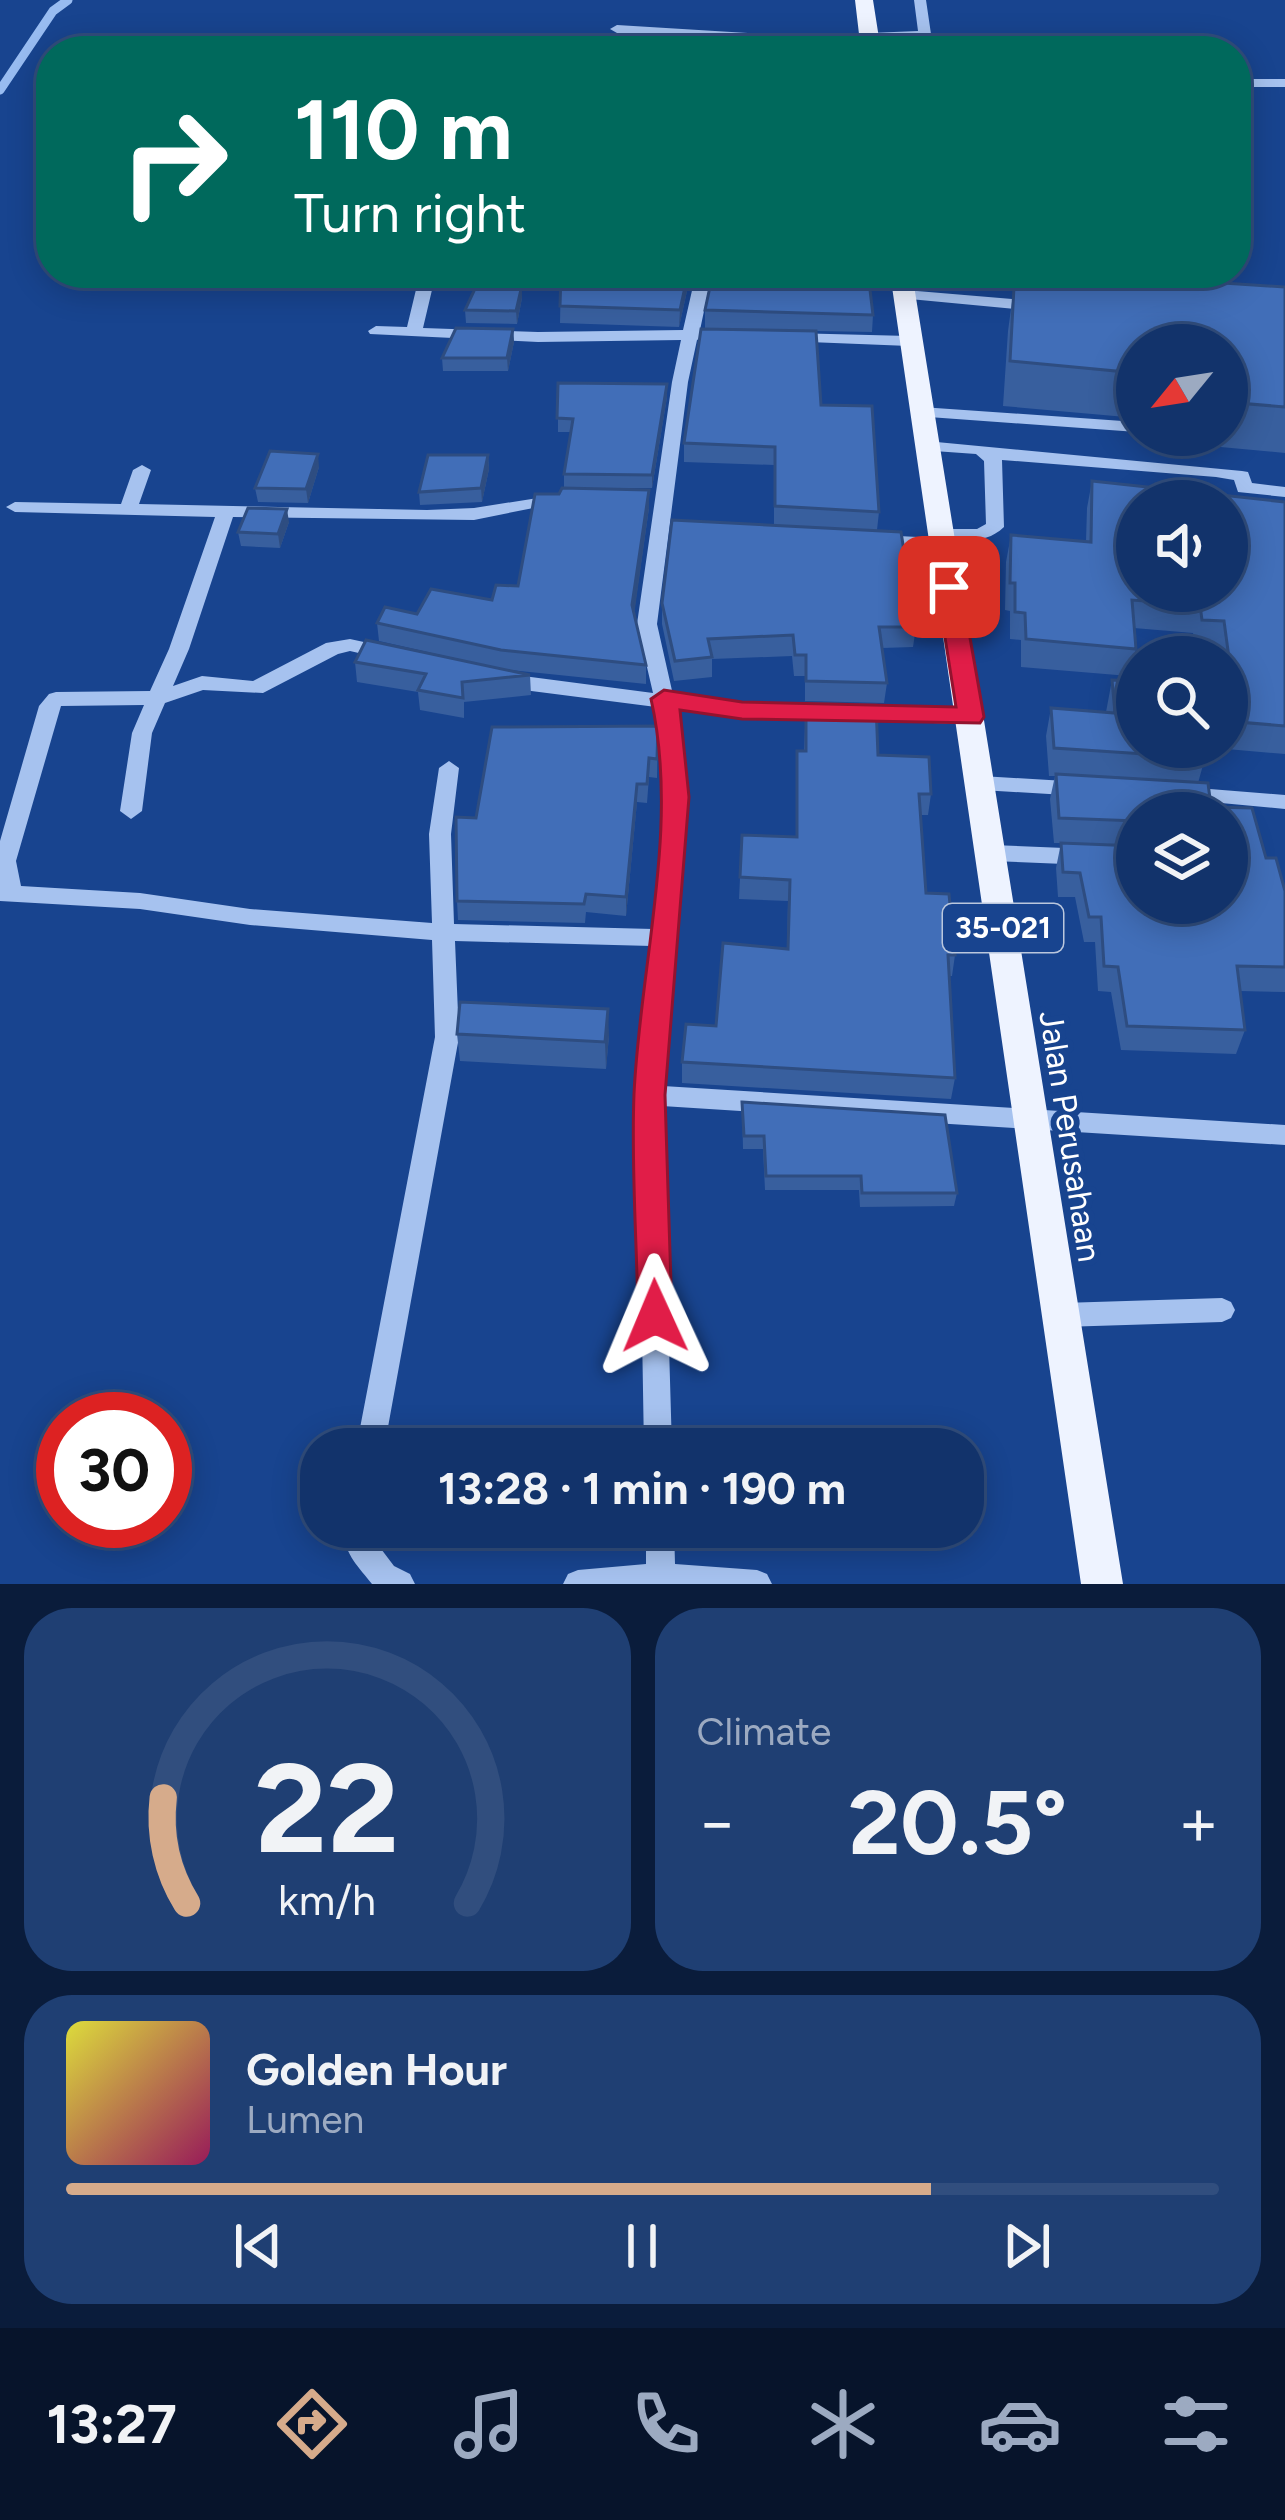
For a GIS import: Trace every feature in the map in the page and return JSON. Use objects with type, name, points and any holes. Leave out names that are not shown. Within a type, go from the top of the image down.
[{"type":"main road","points":[[865,0],[869,36]]},
{"type":"main road","name":"Jalan Perusahaan","points":[[903,288],[1102,1584]]},
{"type":"street","points":[[919,36],[925,35],[920,0]]},
{"type":"street","points":[[616,29],[735,36]]},
{"type":"street","points":[[1251,83],[1285,83]]},
{"type":"street","points":[[414,332],[424,288]]},
{"type":"street","points":[[658,1428],[650,1095],[676,797],[660,733],[664,699],[647,624],[673,530],[656,499],[701,335],[703,288]]},
{"type":"street","points":[[929,288],[1046,306]]},
{"type":"street","points":[[376,331],[538,337],[701,335]]},
{"type":"street","points":[[782,338],[909,341]]},
{"type":"street","points":[[921,412],[1116,426]]},
{"type":"street","points":[[926,446],[1216,472],[1242,476],[1244,488],[1285,492]]},
{"type":"street","points":[[863,540],[980,535],[995,527],[991,454]]},
{"type":"street","points":[[128,511],[142,470]]},
{"type":"street","points":[[15,508],[474,514],[583,496]]},
{"type":"street","points":[[131,811],[142,734],[225,513]]},
{"type":"street","points":[[415,660],[341,646],[256,688],[202,683],[159,698],[56,699],[49,706],[5,861],[5,893],[140,901],[250,917],[443,932],[661,938]]},
{"type":"street","points":[[480,675],[742,710],[971,717]]},
{"type":"street","points":[[374,1428],[447,1036],[440,834],[449,768]]},
{"type":"street","points":[[981,783],[1113,790]]},
{"type":"street","points":[[1248,799],[1285,802]]},
{"type":"street","points":[[992,853],[1116,858]]},
{"type":"street","points":[[650,1095],[1285,1135]]},
{"type":"street","points":[[1062,1316],[1222,1310]]},
{"type":"street","points":[[362,1548],[384,1576],[400,1584]]},
{"type":"street","points":[[660,1548],[661,1577]]},
{"type":"street","points":[[578,1584],[661,1577],[757,1584]]},
{"type":"building","points":[[1285,287],[1285,407],[1248,404],[1248,324],[1116,324],[1116,371],[1010,361],[1014,288]]},
{"type":"building","points":[[475,288],[521,288],[516,311],[465,310]]},
{"type":"building","points":[[561,288],[685,288],[680,310],[560,306]]},
{"type":"building","points":[[710,288],[870,288],[873,315],[705,310]]},
{"type":"building","points":[[456,328],[513,329],[507,358],[442,358]]},
{"type":"building","points":[[701,329],[816,331],[821,405],[872,406],[879,512],[775,506],[775,447],[684,443]]},
{"type":"building","points":[[558,383],[667,384],[652,475],[564,474],[573,419],[557,418]]},
{"type":"building","points":[[270,451],[318,454],[306,489],[255,488]]},
{"type":"building","points":[[428,455],[488,455],[481,488],[419,492]]},
{"type":"building","points":[[1092,481],[1116,484],[1116,612],[1133,612],[1135,636],[1116,636],[1116,647],[1026,639],[1025,613],[1015,612],[1015,583],[1010,583],[1011,535],[1091,542]]},
{"type":"building","points":[[562,488],[649,490],[632,605],[646,665],[501,650],[377,623],[385,607],[417,614],[431,589],[492,600],[496,585],[518,586],[535,494],[559,494]]},
{"type":"building","points":[[1248,498],[1285,502],[1285,726],[1248,723],[1248,636],[1226,636],[1224,621],[1202,620],[1201,612],[1248,612]]},
{"type":"building","points":[[248,508],[287,509],[278,534],[238,532]]},
{"type":"building","points":[[672,520],[901,532],[916,627],[879,627],[887,683],[806,681],[806,655],[795,655],[793,635],[708,639],[712,657],[675,661],[662,603]]},
{"type":"building","points":[[366,640],[530,675],[462,682],[463,698],[418,690],[426,674],[355,662]]},
{"type":"building","points":[[1112,680],[1116,680],[1116,752],[1054,748],[1051,708],[1115,713]]},
{"type":"building","points":[[806,703],[876,705],[878,755],[929,757],[931,794],[919,794],[926,893],[949,894],[955,955],[948,955],[955,1078],[682,1062],[686,1024],[716,1026],[723,943],[788,949],[790,880],[740,877],[742,835],[797,837],[797,751],[806,751]]},
{"type":"building","points":[[658,726],[657,759],[649,758],[647,784],[637,784],[626,897],[586,894],[584,904],[457,901],[456,817],[476,818],[492,727]]},
{"type":"building","points":[[1056,774],[1208,783],[1209,792],[1116,792],[1116,820],[1059,818]]},
{"type":"building","points":[[1248,808],[1252,808],[1266,858],[1276,858],[1285,891],[1285,967],[1237,966],[1245,1030],[1127,1026],[1118,967],[1104,966],[1101,917],[1089,917],[1080,873],[1063,872],[1061,843],[1116,845],[1116,924],[1248,924]]},
{"type":"building","points":[[460,1002],[608,1009],[605,1042],[457,1034]]},
{"type":"building","points":[[742,1102],[945,1115],[957,1193],[862,1193],[861,1176],[766,1176],[764,1136],[744,1136]]},
{"type":"waterway","points":[[36,36],[53,11],[68,0]]},
{"type":"waterway","points":[[0,90],[36,36]]},
{"type":"route","points":[[655,1316],[650,1095],[676,797],[672,733],[664,699],[742,710],[971,717],[949,587]]}]
